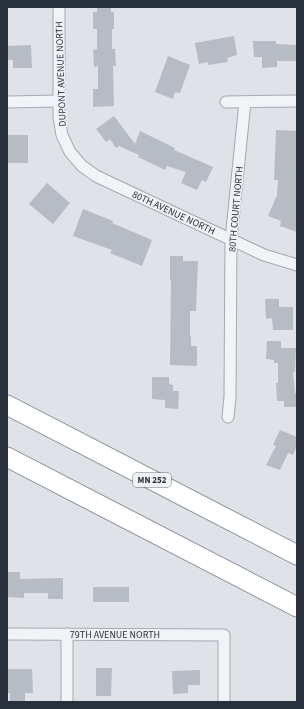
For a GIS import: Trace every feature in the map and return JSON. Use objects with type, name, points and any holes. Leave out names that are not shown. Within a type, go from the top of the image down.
[{"type":"highway","name":"MN 252","points":[[7,404],[297,555]]},
{"type":"highway","points":[[7,457],[297,607]]},
{"type":"street","name":"DUPONT AVENUE NORTH","points":[[59,7],[59,117],[62,135],[70,152],[82,166],[96,176]]},
{"type":"street","points":[[226,102],[297,100]]},
{"type":"street","points":[[7,102],[59,101]]},
{"type":"street","name":"80TH COURT NORTH","points":[[228,417],[230,397],[231,239],[245,102]]},
{"type":"street","name":"80TH AVENUE NORTH","points":[[96,176],[264,255],[297,265]]},
{"type":"street","name":"79TH AVENUE NORTH","points":[[7,634],[224,635],[224,702]]},
{"type":"street","points":[[67,634],[67,702]]},
{"type":"building","points":[[97,7],[111,7],[111,12],[114,12],[112,49],[115,49],[116,66],[113,66],[114,106],[93,107],[93,89],[98,89],[98,66],[94,67],[93,50],[97,49],[97,29],[93,29],[93,12],[97,12]]},
{"type":"building","points":[[234,36],[237,55],[227,58],[228,62],[208,65],[208,62],[199,64],[195,43]]},
{"type":"building","points":[[253,41],[276,41],[276,44],[297,45],[297,61],[277,61],[277,67],[262,68],[262,57],[254,57]]},
{"type":"building","points":[[31,45],[32,68],[13,68],[13,60],[7,60],[7,46]]},
{"type":"building","points":[[168,56],[190,65],[180,93],[175,92],[173,99],[155,92]]},
{"type":"building","points":[[114,116],[135,144],[140,131],[175,148],[174,150],[213,167],[206,182],[202,180],[197,190],[181,183],[186,172],[167,166],[165,170],[138,157],[139,155],[119,146],[116,148],[110,139],[106,142],[96,129]]},
{"type":"building","points":[[276,130],[297,131],[297,232],[280,226],[281,221],[268,216],[277,195],[278,180],[274,180]]},
{"type":"building","points":[[7,135],[28,135],[28,163],[7,163]]},
{"type":"building","points":[[47,183],[70,203],[53,224],[29,204]]},
{"type":"building","points":[[83,209],[113,221],[112,223],[152,240],[142,266],[110,253],[112,250],[73,236]]},
{"type":"building","points":[[170,256],[183,256],[183,261],[198,261],[196,311],[190,311],[191,346],[197,346],[197,366],[170,365]]},
{"type":"building","points":[[265,299],[279,299],[279,307],[293,307],[293,330],[273,330],[272,318],[266,319]]},
{"type":"building","points":[[267,341],[281,341],[281,348],[296,348],[295,372],[293,372],[295,393],[297,393],[297,407],[284,407],[284,401],[277,401],[276,383],[278,383],[278,363],[274,363],[274,360],[266,359]]},
{"type":"building","points":[[152,377],[169,377],[169,384],[173,385],[173,391],[179,391],[178,409],[165,408],[165,400],[152,399]]},
{"type":"building","points":[[280,430],[297,437],[297,445],[293,455],[288,453],[280,470],[266,465],[276,446],[273,445]]},
{"type":"building","points":[[7,572],[20,572],[20,579],[63,578],[63,599],[48,599],[48,593],[24,593],[24,598],[7,597]]},
{"type":"building","points":[[93,587],[129,587],[129,602],[93,602]]},
{"type":"building","points":[[96,668],[112,668],[111,696],[96,696]]},
{"type":"building","points":[[7,669],[32,669],[33,693],[25,693],[25,702],[10,702],[10,693],[7,693]]},
{"type":"building","points":[[200,670],[200,685],[188,685],[188,693],[173,694],[172,671]]}]
